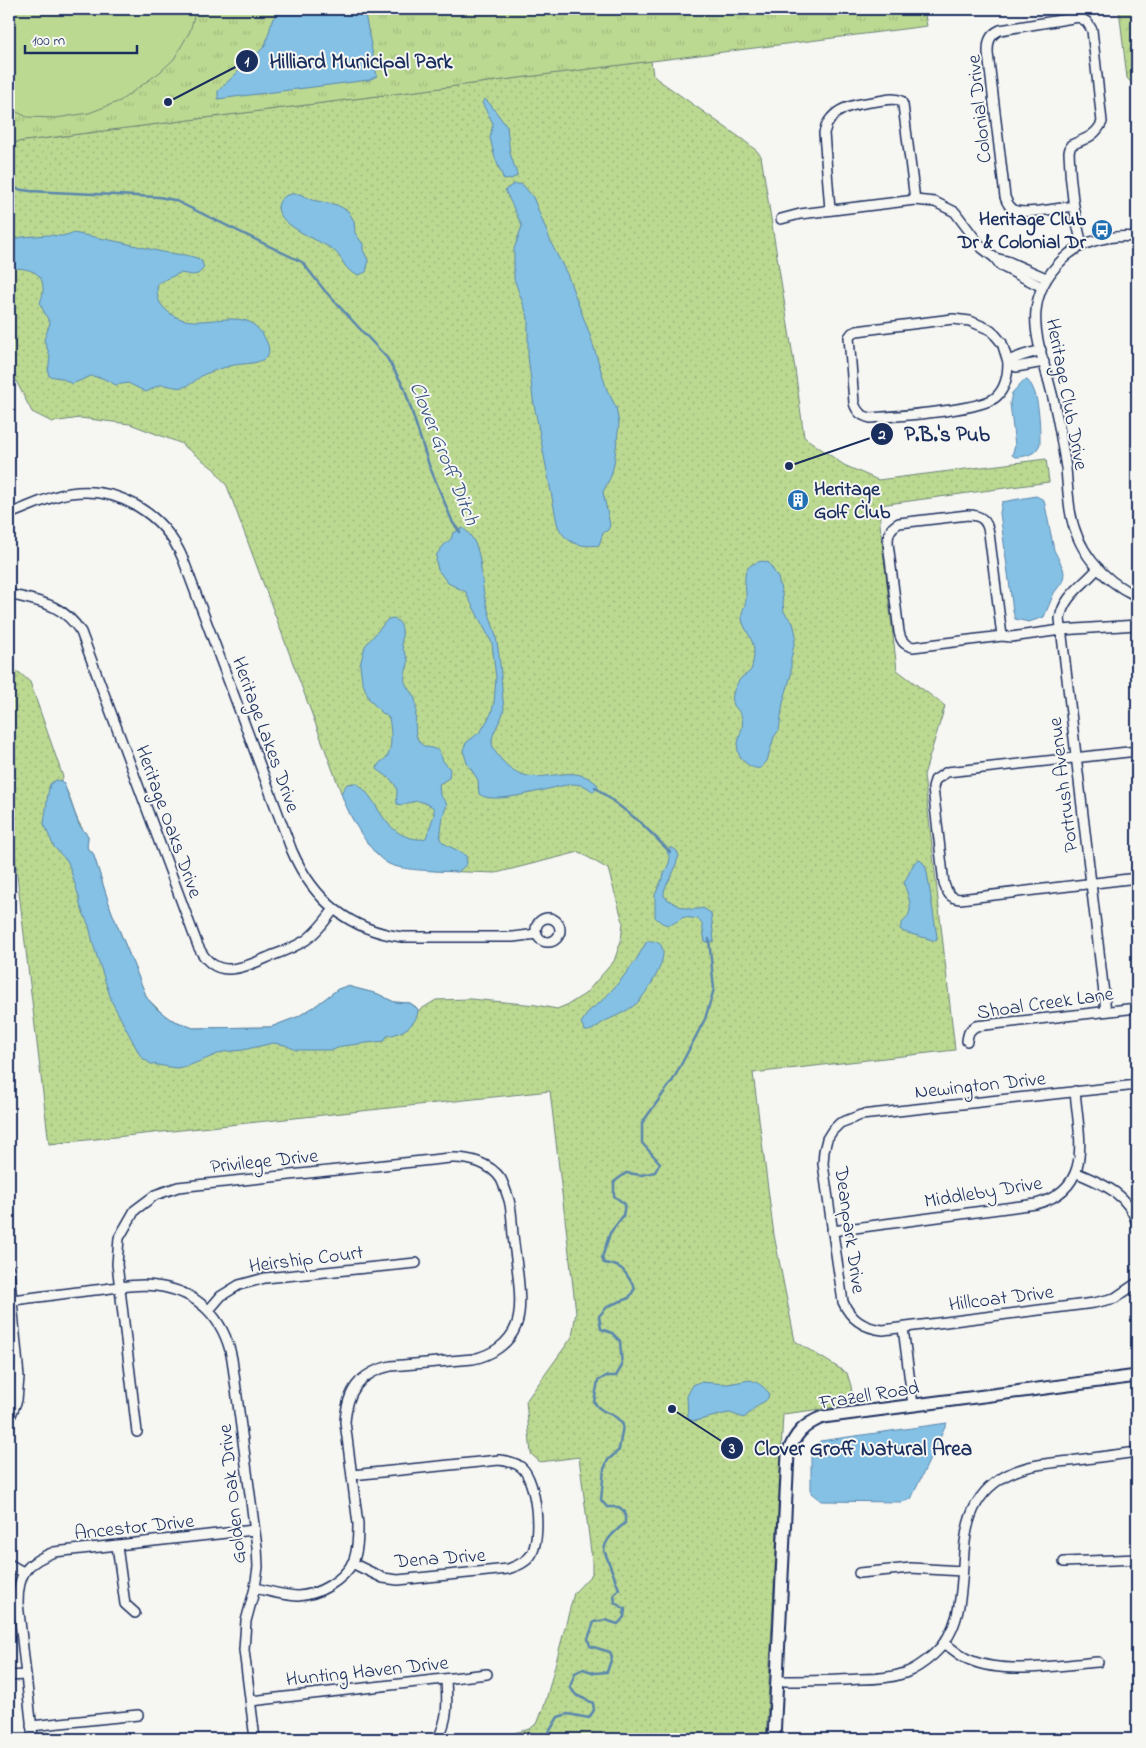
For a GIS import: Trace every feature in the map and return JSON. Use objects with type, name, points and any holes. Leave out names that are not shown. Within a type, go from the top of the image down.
[{"type":"street","name":"Colonial Drive","points":[[1074,206],[1024,212],[1015,211],[1008,205],[1005,197],[988,53],[990,38],[1000,30],[1078,17],[1087,22],[1092,30],[1102,122],[1098,131],[1090,137],[1071,144],[1069,152],[1074,206],[1082,245]]},
{"type":"street","points":[[830,210],[824,133],[826,124],[833,116],[850,105],[893,99],[901,101],[903,105],[915,200]]},
{"type":"street","points":[[781,219],[800,214],[915,200],[935,202],[955,212],[982,248],[995,258],[1001,266],[1009,271],[1044,283]]},
{"type":"street","name":"Heritage Club Drive","points":[[1137,237],[1107,237],[1082,245],[1066,256],[1044,283],[1036,310],[1040,350],[1055,403],[1072,521],[1090,560],[1121,588],[1137,596]]},
{"type":"street","points":[[1008,362],[1008,375],[1002,388],[997,396],[989,402],[970,407],[871,418],[863,416],[857,411],[854,403],[848,343],[852,333],[953,319],[970,321],[991,330],[1002,343],[1008,362],[1016,367],[1044,362]]},
{"type":"street","points":[[1008,362],[1015,357],[1040,350]]},
{"type":"street","name":"Heritage Lakes Drive","points":[[9,514],[59,495],[90,491],[114,496],[133,503],[149,513],[164,526],[176,543],[183,559],[292,851],[310,884],[334,909],[362,927],[390,936],[503,937],[537,934]]},
{"type":"street","points":[[1002,636],[988,526],[984,519],[976,515],[968,515],[899,523],[892,528],[888,535],[888,543],[899,632],[901,640],[906,645],[912,647],[1061,630],[1137,625]]},
{"type":"street","name":"Portrush Avenue","points":[[1098,568],[1069,597],[1061,609],[1061,630],[1106,1011]]},
{"type":"street","name":"Heritage Oaks Drive","points":[[9,594],[42,601],[53,606],[67,615],[81,632],[198,946],[202,955],[209,962],[226,970],[235,969],[287,950],[306,940],[322,926],[334,909]]},
{"type":"street","points":[[1137,751],[947,772],[935,780],[933,788],[944,884],[948,894],[953,898],[960,899],[1137,878]]},
{"type":"street","name":"Shoal Creek Lane","points":[[967,1041],[967,1034],[970,1029],[976,1026],[1137,1008]]},
{"type":"street","name":"Newington Drive","points":[[832,1131],[840,1123],[861,1116],[1137,1085]]},
{"type":"street","points":[[1074,1092],[1080,1147],[1077,1173],[1112,1188],[1134,1204],[1137,1224]]},
{"type":"street","name":"Deanpark Drive","points":[[832,1131],[826,1140],[823,1164],[843,1302],[852,1317],[866,1326]]},
{"type":"street","name":"Privilege Drive","points":[[137,1432],[117,1264],[119,1238],[135,1210],[155,1195],[178,1186],[450,1158],[463,1158],[484,1164],[494,1171],[501,1180],[510,1202],[520,1302],[517,1325],[504,1344],[485,1357],[391,1366],[378,1369],[362,1380],[350,1396],[346,1409],[345,1422],[352,1475]]},
{"type":"street","name":"Middleby Drive","points":[[832,1230],[1036,1204],[1050,1200],[1066,1189],[1077,1173]]},
{"type":"street","name":"Heirship Court","points":[[209,1310],[221,1296],[239,1285],[265,1278],[416,1263]]},
{"type":"street","points":[[9,1269],[19,1377],[17,1400],[9,1420]]},
{"type":"street","name":"Hillcoat Drive","points":[[866,1326],[884,1330],[1106,1301],[1120,1296],[1137,1283]]},
{"type":"street","points":[[12,1300],[120,1287],[155,1286],[193,1297],[209,1310]]},
{"type":"street","name":"Golden Oak Drive","points":[[209,1310],[221,1327],[231,1350],[258,1567],[244,1637],[255,1739]]},
{"type":"street","points":[[903,1328],[913,1405]]},
{"type":"street","name":"Frazell Road","points":[[774,1739],[788,1454],[792,1441],[801,1430],[811,1422],[823,1417],[1137,1376]]},
{"type":"street","points":[[777,1681],[886,1678],[906,1673],[924,1663],[949,1638],[960,1609],[968,1520],[982,1496],[994,1483],[1007,1475],[1038,1464],[1137,1452]]},
{"type":"street","name":"Dena Drive","points":[[352,1475],[499,1460],[509,1462],[520,1466],[527,1473],[532,1488],[537,1529],[536,1543],[530,1556],[520,1564],[508,1569],[398,1580],[382,1578],[352,1563]]},
{"type":"street","points":[[255,1588],[298,1596],[314,1593],[329,1586],[343,1574],[352,1563],[358,1538],[352,1475]]},
{"type":"street","name":"Ancestor Drive","points":[[23,1572],[37,1559],[54,1552],[254,1530]]},
{"type":"street","points":[[117,1546],[125,1604],[135,1613]]},
{"type":"street","points":[[1064,1562],[1137,1559]]},
{"type":"street","points":[[9,1564],[23,1572],[18,1587],[18,1603],[33,1739]]},
{"type":"street","points":[[859,1573],[911,1568],[962,1571]]},
{"type":"street","points":[[944,1643],[970,1660],[988,1666],[1005,1668],[1098,1662]]},
{"type":"street","name":"Hunting Haven Drive","points":[[251,1701],[487,1674]]},
{"type":"street","points":[[9,1676],[25,1675]]},
{"type":"street","points":[[438,1739],[446,1723],[446,1679]]},
{"type":"street","points":[[31,1726],[138,1715]]},
{"type":"green space","points":[[9,9],[924,9],[927,26],[9,143]]},
{"type":"green space","points":[[9,9],[196,9],[190,31],[174,59],[160,72],[120,101],[89,113],[56,118],[27,117],[9,108]]},
{"type":"green space","points":[[1119,9],[1137,9],[1137,89],[1127,78]]},
{"type":"green space","name":"Heritage Golf Club","points":[[651,61],[653,75],[657,79],[742,139],[761,156],[804,437],[844,465],[878,480],[1046,459],[1049,482],[880,505],[880,524],[897,670],[945,706],[924,775],[955,1050],[753,1073],[774,1235],[795,1341],[847,1373],[851,1386],[853,1405],[783,1414],[766,1739],[507,1739],[510,1734],[530,1729],[538,1722],[546,1700],[574,1593],[592,1574],[592,1560],[579,1457],[540,1462],[531,1454],[526,1401],[572,1337],[576,1312],[550,1091],[49,1144],[9,808],[9,669],[20,673],[30,682],[63,777],[61,781],[79,822],[88,836],[87,848],[93,853],[111,910],[147,998],[170,1019],[193,1028],[271,1027],[297,1017],[338,989],[347,986],[378,994],[394,1002],[410,1003],[418,1011],[436,1000],[470,999],[536,1005],[557,1009],[585,994],[614,961],[621,941],[623,922],[608,869],[579,852],[496,873],[438,871],[401,867],[389,864],[376,854],[352,818],[345,803],[227,486],[214,469],[180,443],[130,424],[80,418],[52,422],[32,412],[9,367],[9,143]]},
{"type":"water","points":[[286,9],[364,9],[377,76],[369,80],[218,99],[218,91],[265,46],[273,18]]},
{"type":"water","points":[[485,99],[507,127],[510,153],[517,174],[517,176],[511,179],[504,180],[495,158],[490,138],[493,123],[482,103]]},
{"type":"water","points":[[514,184],[523,185],[533,197],[553,247],[567,274],[590,335],[607,390],[616,407],[619,424],[614,464],[611,476],[603,492],[610,525],[608,530],[603,533],[599,545],[585,546],[573,542],[563,535],[557,523],[533,399],[528,355],[528,317],[514,279],[514,249],[522,226],[505,190]]},
{"type":"water","points":[[292,194],[300,194],[312,200],[337,205],[348,211],[354,221],[355,233],[363,244],[363,250],[368,260],[366,272],[359,275],[350,271],[336,252],[298,230],[282,217],[278,210],[279,203],[281,199]]},
{"type":"water","points":[[73,233],[191,256],[201,260],[204,268],[198,274],[180,273],[158,283],[158,296],[164,308],[173,315],[193,321],[236,319],[247,321],[256,327],[265,338],[268,344],[268,355],[256,362],[230,366],[205,374],[186,386],[160,385],[146,392],[128,383],[116,385],[102,378],[91,376],[72,384],[61,378],[49,376],[50,356],[44,340],[50,323],[40,304],[43,292],[42,282],[36,273],[26,269],[9,268],[9,241],[22,237],[62,236]]},
{"type":"water","points":[[1027,380],[1035,392],[1037,401],[1040,444],[1033,453],[1015,457],[1012,455],[1015,446],[1010,403],[1012,393],[1023,381]]},
{"type":"water","points":[[1036,496],[1044,500],[1054,550],[1064,573],[1063,581],[1054,593],[1044,617],[1029,622],[1015,619],[1000,513],[1002,502]]},
{"type":"water","points":[[463,528],[475,543],[478,552],[483,590],[499,652],[504,709],[492,741],[494,750],[513,770],[525,775],[538,777],[574,774],[586,777],[598,785],[594,792],[585,786],[575,784],[511,797],[487,797],[479,794],[478,780],[467,763],[463,750],[466,743],[481,731],[491,714],[494,703],[496,678],[492,643],[466,592],[448,583],[438,570],[436,561],[437,554],[451,539],[453,533]]},
{"type":"water","points":[[763,561],[769,563],[778,578],[784,612],[793,623],[796,635],[791,659],[791,675],[783,703],[779,730],[774,737],[767,761],[761,768],[757,768],[747,764],[738,753],[743,723],[732,699],[739,681],[751,670],[754,658],[754,647],[742,619],[746,600],[746,571],[755,563]]},
{"type":"water","points":[[394,618],[402,627],[402,645],[408,660],[405,679],[416,704],[416,734],[421,744],[439,751],[443,761],[450,769],[449,778],[439,784],[440,795],[447,804],[443,816],[440,839],[466,856],[467,864],[458,872],[403,868],[389,864],[374,852],[367,843],[348,811],[341,793],[347,784],[356,783],[364,789],[393,828],[411,838],[426,838],[434,815],[434,808],[418,801],[402,805],[397,804],[397,791],[394,783],[377,769],[378,764],[389,753],[391,738],[390,722],[389,718],[369,699],[362,681],[360,665],[365,646],[388,619]]},
{"type":"water","points":[[56,780],[64,784],[79,825],[88,836],[87,848],[93,853],[111,910],[147,998],[170,1019],[193,1028],[271,1027],[297,1017],[338,989],[347,986],[378,994],[394,1002],[410,1003],[418,1009],[415,1020],[408,1028],[387,1036],[384,1041],[342,1046],[333,1050],[296,1050],[285,1045],[273,1043],[243,1050],[223,1052],[188,1066],[176,1068],[151,1064],[141,1057],[112,1002],[68,862],[54,847],[44,824],[50,784]]},
{"type":"water","points":[[671,847],[677,851],[679,856],[674,872],[665,889],[664,896],[682,907],[703,908],[711,913],[714,941],[705,942],[702,924],[698,919],[684,917],[673,924],[667,925],[655,917],[655,895],[669,863],[670,858],[667,852]]},
{"type":"water","points":[[919,859],[925,865],[927,872],[937,937],[936,941],[904,932],[900,929],[910,912],[909,899],[904,883],[914,863]]},
{"type":"water","points":[[647,941],[658,942],[662,948],[663,957],[660,968],[648,990],[636,1004],[621,1014],[593,1029],[585,1031],[581,1023],[589,1011],[604,999],[620,981],[636,960]]},
{"type":"water","points":[[750,1380],[761,1385],[769,1393],[767,1400],[758,1405],[744,1418],[730,1413],[695,1421],[688,1418],[687,1396],[693,1385],[700,1382],[728,1384]]},
{"type":"water","points":[[947,1423],[911,1499],[902,1502],[821,1501],[811,1493],[811,1452],[820,1441]]},
{"type":"waterway","name":"Clover Groff Ditch","points":[[9,188],[30,191],[159,197],[174,200],[302,262],[325,291],[387,358],[404,387],[429,465],[453,523],[460,532]]},
{"type":"waterway","name":"Clover Groff Ditch","points":[[595,787],[640,822],[670,852]]},
{"type":"waterway","points":[[545,1739],[558,1717],[568,1714],[589,1718],[594,1710],[593,1703],[576,1695],[570,1687],[575,1673],[583,1669],[595,1673],[607,1672],[612,1657],[610,1652],[590,1646],[588,1639],[594,1622],[605,1620],[618,1624],[624,1617],[625,1609],[615,1603],[614,1595],[619,1589],[604,1550],[609,1538],[625,1523],[625,1512],[619,1507],[607,1507],[601,1500],[604,1469],[608,1460],[619,1450],[623,1425],[616,1417],[601,1409],[594,1402],[598,1381],[606,1376],[616,1376],[622,1366],[620,1341],[612,1333],[601,1329],[599,1316],[608,1306],[629,1298],[635,1288],[623,1270],[604,1263],[602,1258],[610,1233],[623,1216],[625,1204],[614,1196],[614,1182],[626,1173],[642,1175],[655,1172],[660,1163],[642,1143],[642,1123],[673,1080],[705,1019],[714,989],[709,939]]},
{"type":"place","name":"Hilliard Municipal Park","points":[[168,102]]},
{"type":"place","name":"Heritage Club Dr & Colonial Dr","points":[[1102,230]]},
{"type":"place","name":"P.B.'s Pub","points":[[789,466]]},
{"type":"place","name":"Heritage Golf Club","points":[[798,500]]},
{"type":"place","name":"Clover Groff Natural Area","points":[[672,1409]]}]
